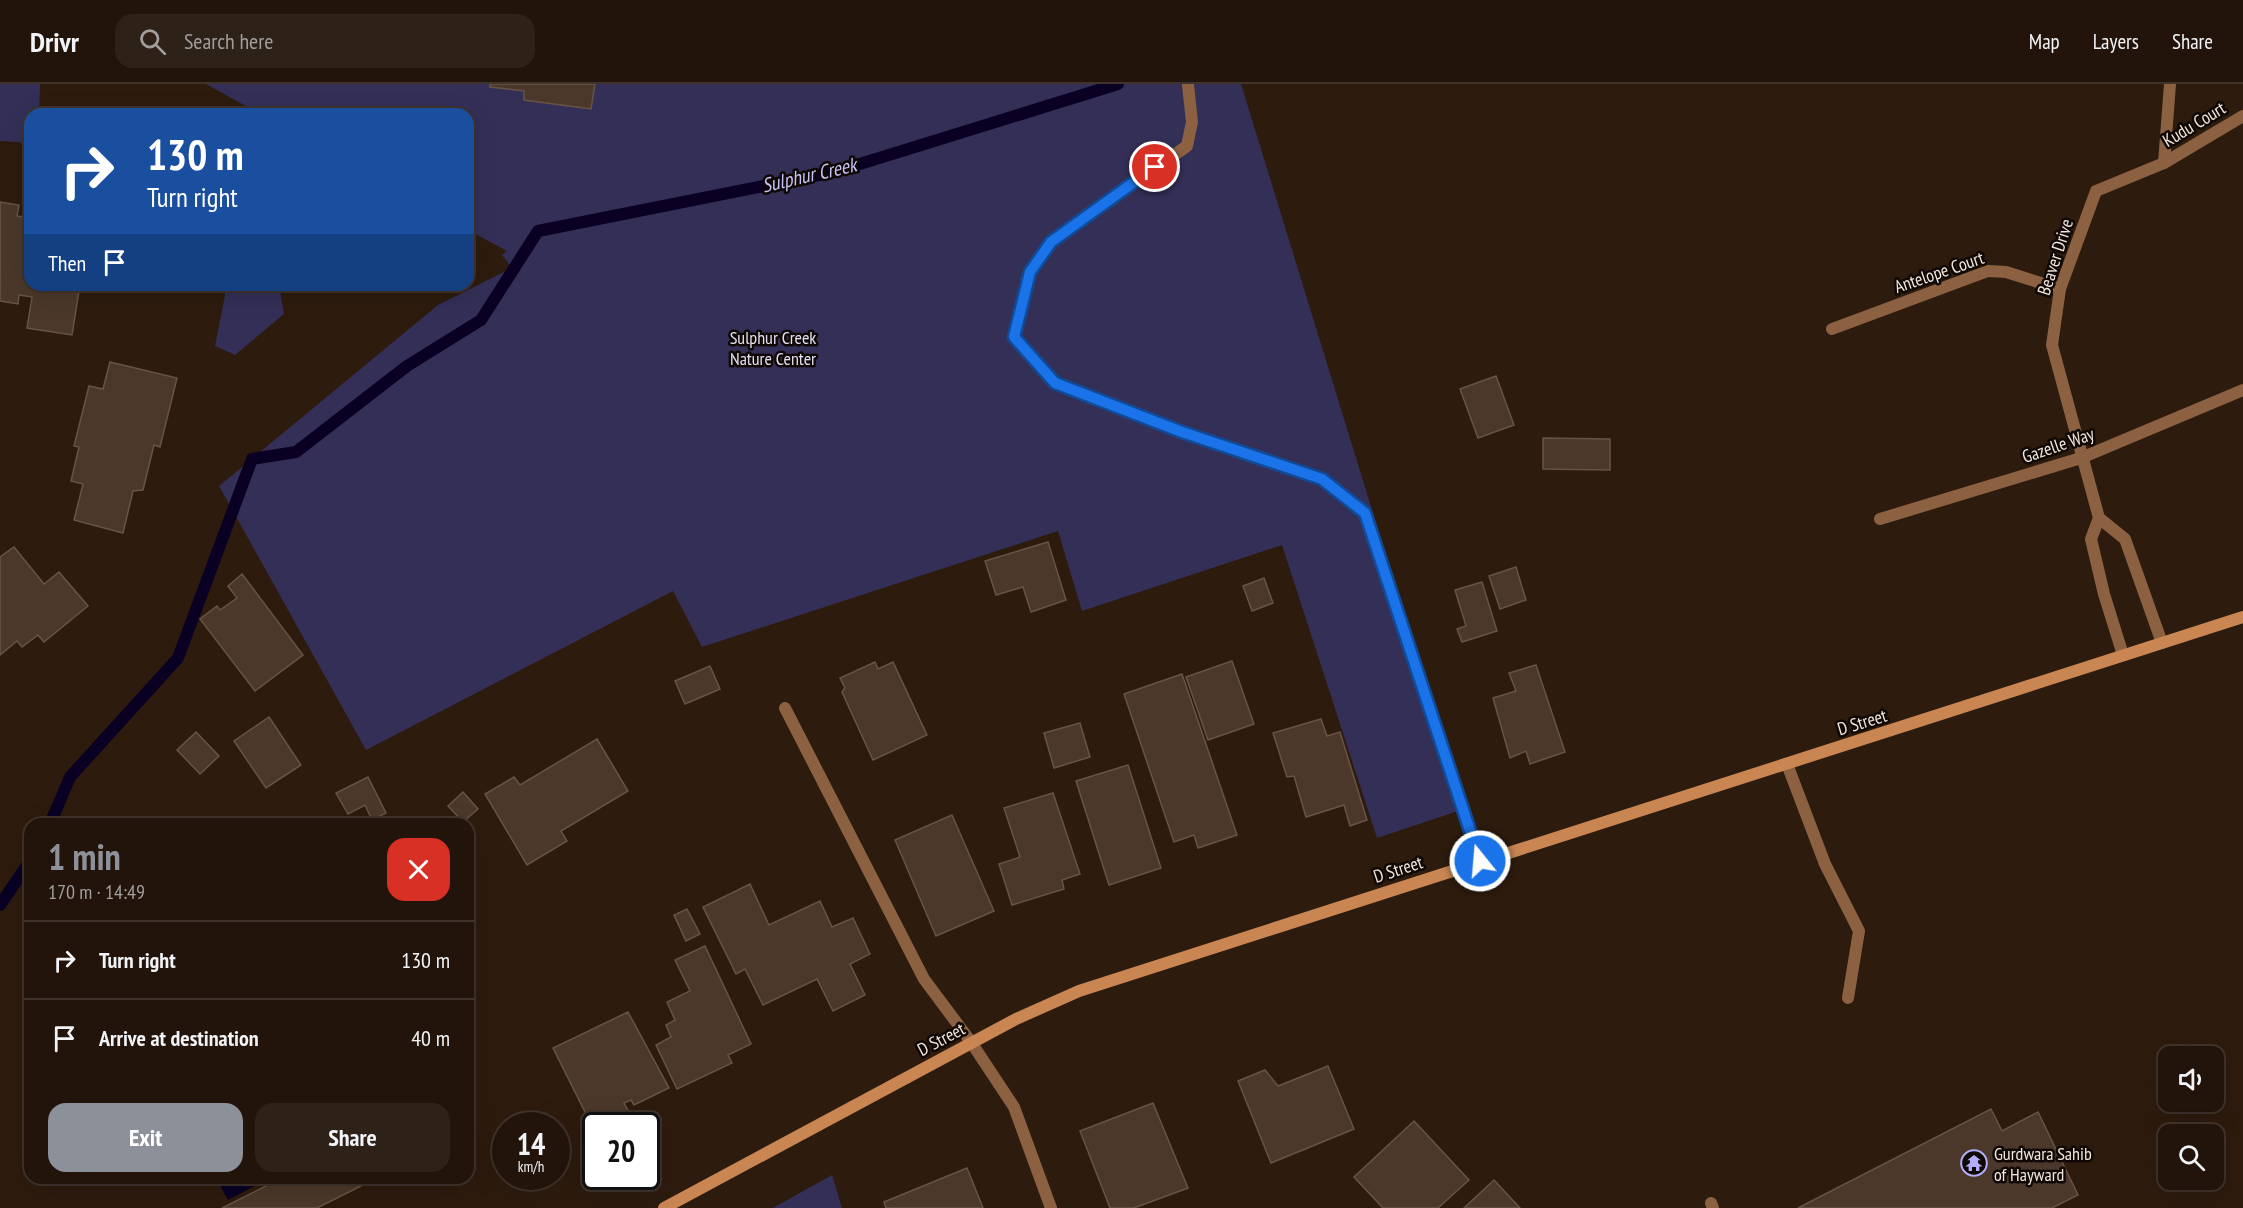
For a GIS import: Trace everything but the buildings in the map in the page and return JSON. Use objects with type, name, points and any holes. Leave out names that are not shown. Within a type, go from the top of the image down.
[{"type":"main road","name":"D Street","points":[[664,1208],[971,1042],[1079,991],[2243,617]]},
{"type":"street","points":[[2164,164],[2170,84]]},
{"type":"street","points":[[1188,85],[1192,123],[1186,146],[1051,242],[1030,272],[1014,337],[1055,383],[1182,432],[1322,479],[1365,513],[1480,861]]},
{"type":"street","name":"Kudu Court","points":[[2164,164],[2243,116]]},
{"type":"street","name":"Beaver Drive","points":[[2123,655],[2104,594],[2091,539],[2099,518],[2052,345],[2060,289],[2096,191],[2164,164]]},
{"type":"street","name":"Antelope Court","points":[[1832,329],[1988,271],[2006,272],[2060,289]]},
{"type":"street","name":"Gazelle Way","points":[[1880,519],[2081,458],[2243,390]]},
{"type":"street","points":[[2099,518],[2125,538],[2162,643]]},
{"type":"street","points":[[785,708],[924,979],[971,1042],[1014,1107],[1051,1208]]},
{"type":"street","points":[[1787,764],[1825,864],[1859,931],[1848,998]]},
{"type":"green space","points":[[0,84],[40,84],[39,108],[24,108],[24,143],[0,141]]},
{"type":"green space","name":"Sulphur Creek Nature Center","points":[[206,84],[1241,84],[1464,809],[1377,838],[1282,545],[1082,611],[1058,531],[702,647],[673,591],[366,750],[219,486],[438,305],[466,291],[474,291],[474,287],[512,268],[502,255],[507,251],[474,233],[474,108],[249,108]]},
{"type":"green space","points":[[225,291],[280,291],[284,314],[235,355],[215,346]]},
{"type":"green space","points":[[832,1175],[842,1208],[773,1208]]},
{"type":"shaded area","points":[[219,1184],[258,1184],[228,1200]]},
{"type":"waterway","name":"Sulphur Creek","points":[[53,818],[70,777],[178,658],[252,459],[296,452],[407,366],[481,320],[538,231],[834,172],[1118,84]]},
{"type":"waterway","points":[[0,905],[24,870]]},
{"type":"place","name":"Gurdwara Sahib of Hayward","points":[[1974,1163]]},
{"type":"route","points":[[1155,167],[1051,242],[1030,272],[1014,337],[1055,383],[1182,432],[1322,479],[1365,513],[1480,861]]}]
